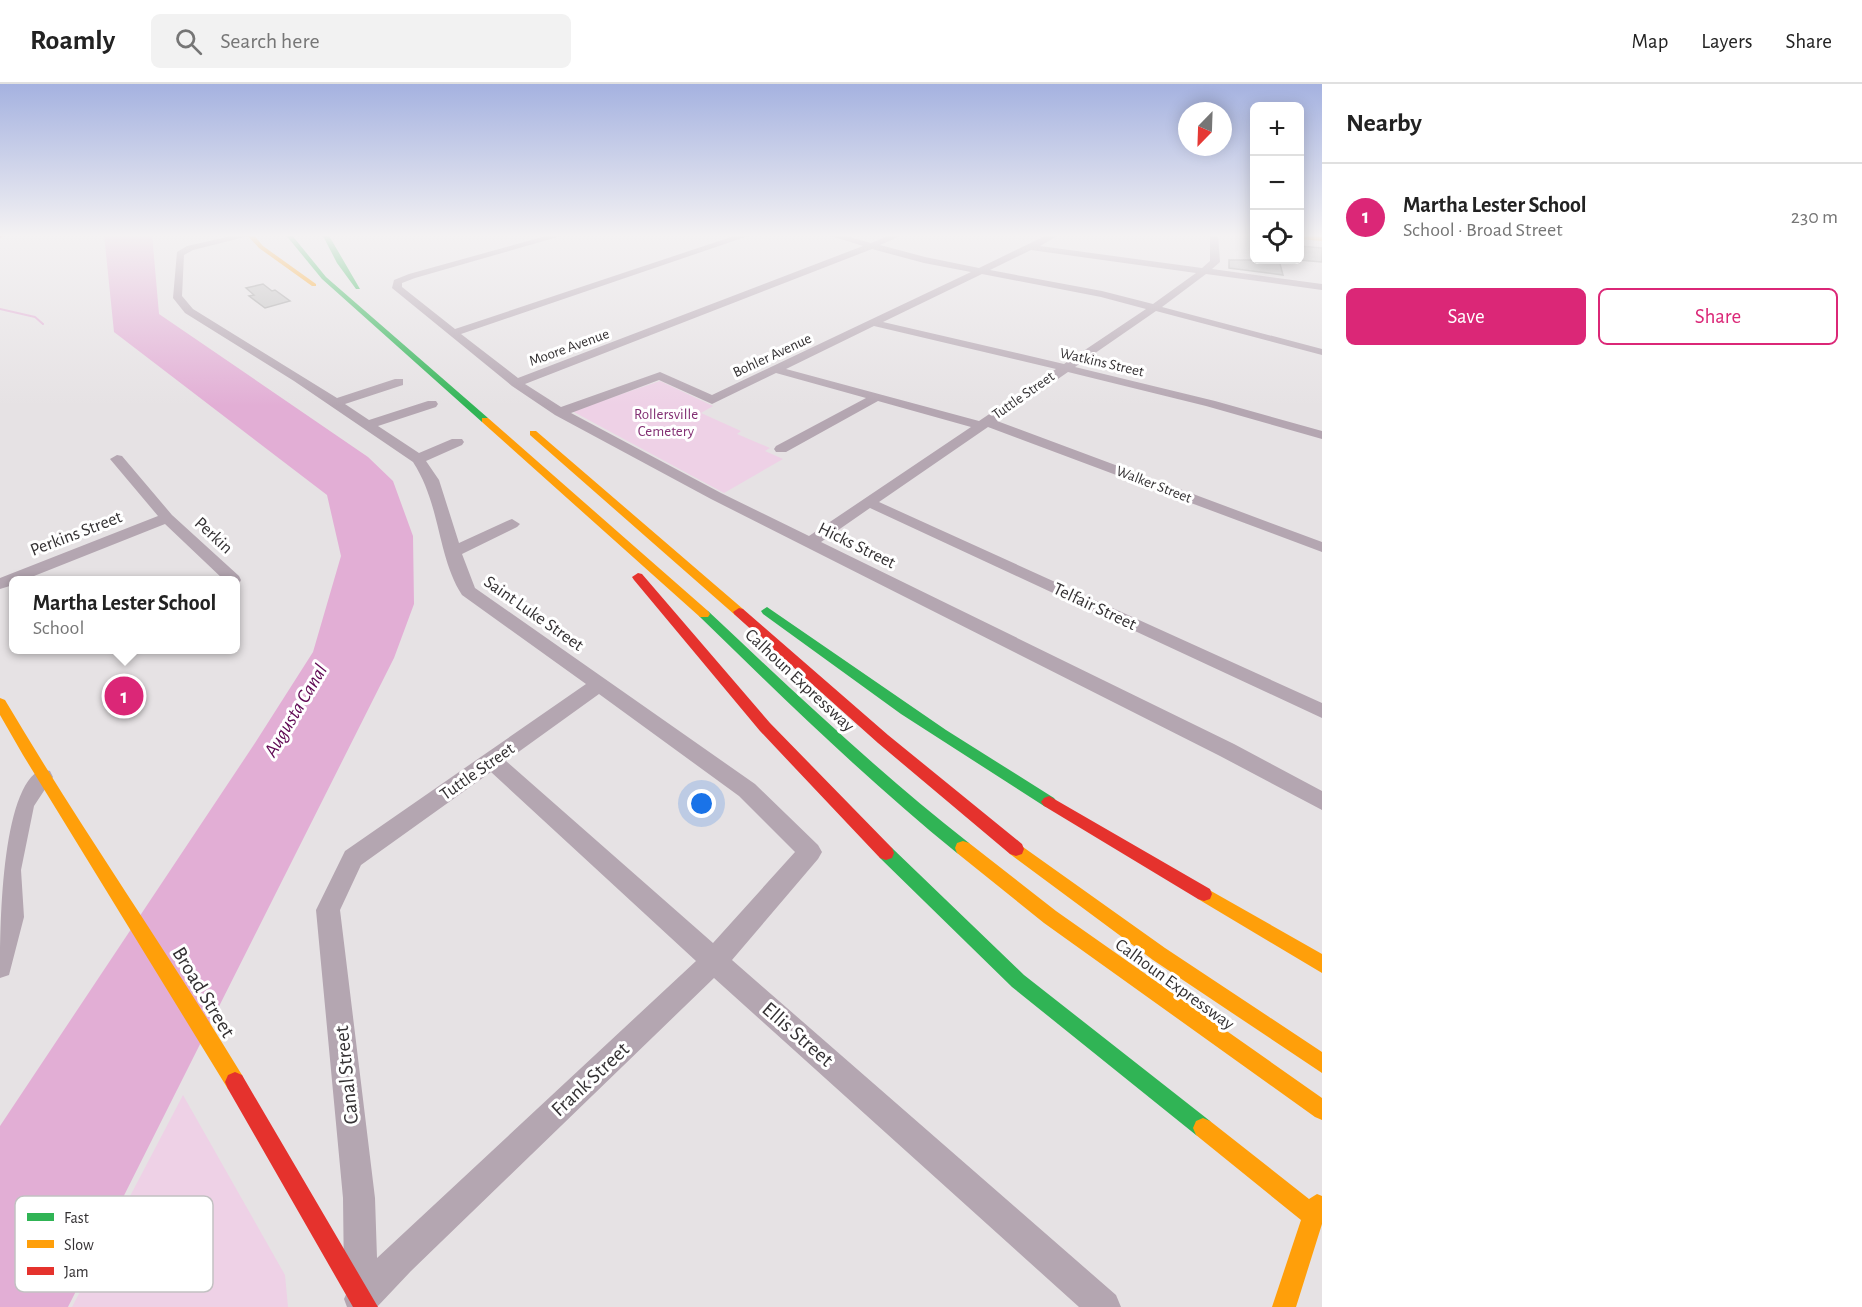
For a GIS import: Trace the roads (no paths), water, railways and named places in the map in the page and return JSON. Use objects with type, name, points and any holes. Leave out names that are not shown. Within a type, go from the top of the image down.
[{"type":"main road","points":[[322,291],[424,365]]},
{"type":"main road","name":"Calhoun Expressway","points":[[339,291],[712,621],[807,713],[919,813],[1050,917],[1322,1110]]},
{"type":"main road","name":"Calhoun Expressway","points":[[707,565],[527,428],[610,497],[911,762],[1004,839],[1126,931],[1322,1063]]},
{"type":"main road","points":[[559,485],[765,728],[865,832],[1018,981],[1313,1216]]},
{"type":"main road","points":[[753,600],[867,686],[979,761],[1322,964]]},
{"type":"main road","name":"Broad Street","points":[[0,703],[42,777],[124,901],[231,1076],[364,1303]]},
{"type":"main road","points":[[1284,1307],[1322,1195]]},
{"type":"street","name":"Saint Luke Street","points":[[178,291],[177,296],[182,304],[198,318],[335,403],[418,459],[432,480],[440,501],[459,572],[468,591],[747,790],[810,852]]},
{"type":"street","name":"Hicks Street","points":[[400,291],[516,383],[560,412],[716,496],[1227,750],[1322,801]]},
{"type":"street","points":[[453,333],[579,291]]},
{"type":"street","name":"Moore Avenue","points":[[516,383],[757,291]]},
{"type":"street","name":"Bohler Avenue","points":[[560,412],[660,376],[712,400],[940,291]]},
{"type":"street","points":[[1087,291],[1322,352]]},
{"type":"street","name":"Tuttle Street","points":[[809,543],[1176,291]]},
{"type":"street","name":"Watkins Street","points":[[874,323],[1255,414],[1322,435]]},
{"type":"street","name":"Walker Street","points":[[777,370],[982,423],[1322,547]]},
{"type":"street","points":[[335,403],[399,382]]},
{"type":"street","points":[[781,449],[877,397]]},
{"type":"street","points":[[368,425],[432,404]]},
{"type":"street","points":[[418,459],[457,442]]},
{"type":"street","name":"Perkin","points":[[117,459],[167,518],[229,576]]},
{"type":"street","name":"Telfair Street","points":[[868,502],[1322,711]]},
{"type":"street","name":"Perkins Street","points":[[20,576],[167,518]]},
{"type":"street","points":[[454,552],[512,524]]},
{"type":"street","name":"Tuttle Street","points":[[353,858],[600,684]]},
{"type":"street","name":"Ellis Street","points":[[492,761],[1104,1307]]},
{"type":"street","points":[[0,966],[12,917],[9,870],[23,802],[42,777]]},
{"type":"street","name":"Frank Street","points":[[364,1303],[408,1251],[715,960],[810,852]]},
{"type":"street","name":"Canal Street","points":[[353,858],[328,910],[359,1198],[364,1303]]},
{"type":"water","name":"Augusta Canal","points":[[110,291],[157,291],[159,314],[368,457],[393,481],[413,536],[414,604],[394,658],[124,1196],[15,1196],[15,1292],[76,1292],[68,1307],[0,1307],[0,1126],[313,652],[341,556],[327,495],[114,332]]},
{"type":"waterway","points":[[0,309],[35,317],[43,324]]},
{"type":"place","name":"Martha Lester School","points":[[124,696]]},
{"type":"park label","name":"Rollersville Cemetery","points":[[666,422]]}]
